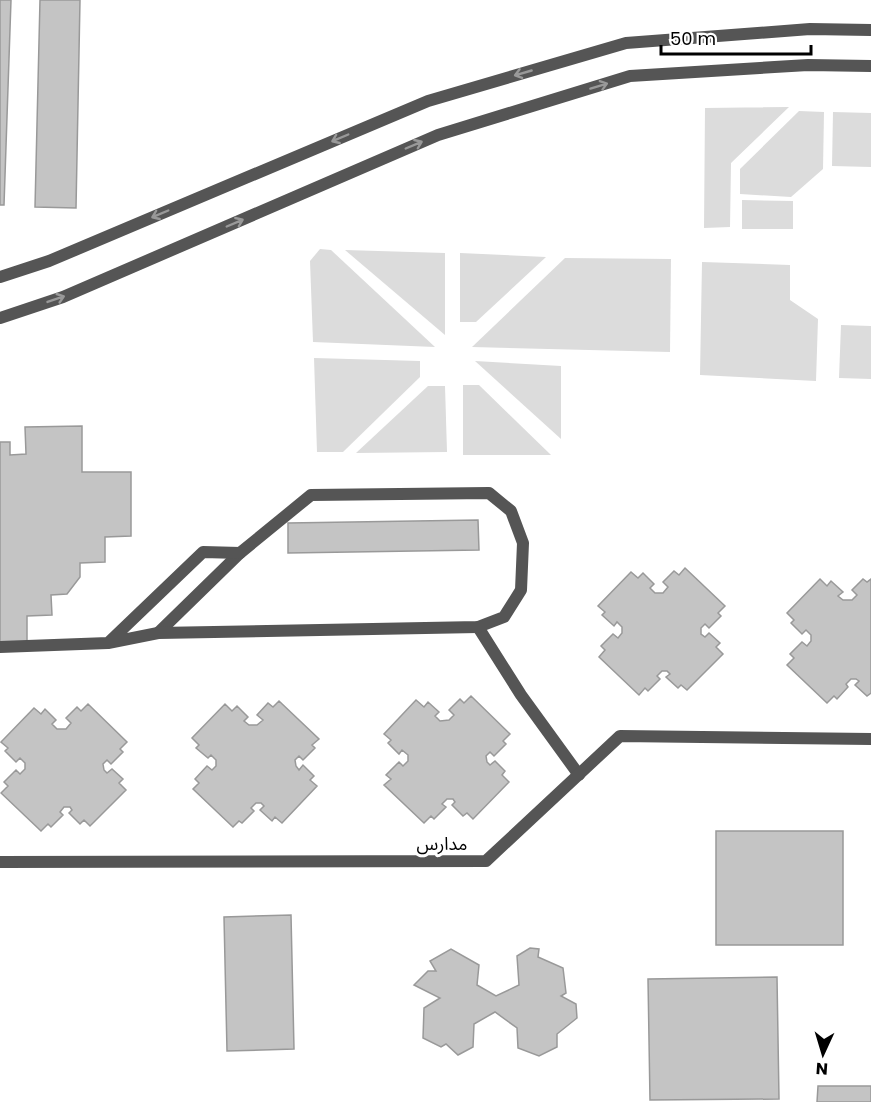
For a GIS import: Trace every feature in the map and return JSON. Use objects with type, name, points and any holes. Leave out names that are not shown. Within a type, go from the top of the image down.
[{"type":"street","points":[[0,278],[50,261],[428,101],[615,46],[626,43],[810,29],[871,30]]},
{"type":"street","points":[[0,318],[63,297],[438,135],[630,76],[808,65],[871,66]]},
{"type":"street","points":[[0,647],[108,643],[158,633],[478,627],[504,617],[520,590],[523,543],[511,511],[489,493],[311,495],[240,553],[158,633]]},
{"type":"street","points":[[108,643],[203,552],[240,553]]},
{"type":"street","points":[[478,627],[521,695],[579,775]]},
{"type":"street","name":"مدارس","points":[[0,862],[486,861],[620,736],[871,740]]},
{"type":"shaded area","points":[[789,107],[731,163],[730,227],[704,228],[705,108]]},
{"type":"shaded area","points":[[799,111],[824,112],[823,169],[791,197],[740,194],[740,169]]},
{"type":"shaded area","points":[[833,112],[871,113],[871,167],[832,166]]},
{"type":"shaded area","points":[[742,200],[793,201],[793,229],[742,229]]},
{"type":"shaded area","points":[[320,249],[331,250],[435,347],[313,342],[310,261]]},
{"type":"shaded area","points":[[345,250],[445,253],[445,335]]},
{"type":"shaded area","points":[[460,253],[546,257],[476,322],[460,322]]},
{"type":"shaded area","points":[[565,258],[671,259],[670,352],[472,347]]},
{"type":"shaded area","points":[[702,262],[790,265],[790,300],[818,319],[816,381],[700,375]]},
{"type":"shaded area","points":[[841,325],[871,326],[871,379],[839,378]]},
{"type":"shaded area","points":[[314,358],[420,361],[420,377],[343,452],[317,452]]},
{"type":"shaded area","points":[[475,361],[561,366],[561,439]]},
{"type":"shaded area","points":[[463,385],[479,385],[551,455],[463,455]]},
{"type":"shaded area","points":[[428,386],[445,386],[447,452],[356,453]]},
{"type":"building","points":[[0,0],[11,0],[4,205],[0,205]]},
{"type":"building","points":[[40,0],[80,0],[76,208],[35,207]]},
{"type":"building","points":[[82,426],[82,472],[131,472],[131,536],[105,537],[105,562],[80,563],[80,577],[67,594],[51,595],[52,615],[27,616],[27,642],[0,643],[0,442],[10,442],[10,455],[26,454],[25,427]]},
{"type":"building","points":[[478,520],[479,550],[288,553],[288,523]]},
{"type":"building","points":[[685,568],[725,606],[718,613],[721,616],[709,628],[705,624],[701,628],[701,634],[705,637],[709,633],[720,643],[716,647],[723,654],[687,690],[681,685],[678,688],[666,677],[670,674],[662,671],[657,676],[660,679],[648,691],[645,688],[639,695],[599,657],[605,650],[601,646],[613,634],[618,638],[622,633],[622,627],[617,622],[614,626],[602,615],[605,612],[598,606],[631,572],[638,578],[643,573],[654,584],[650,588],[655,593],[663,593],[668,587],[663,582],[674,571],[679,575]]},
{"type":"building","points":[[820,579],[827,586],[831,581],[843,592],[838,596],[843,600],[852,600],[857,595],[852,590],[863,579],[867,582],[871,579],[871,693],[867,696],[855,685],[859,681],[851,679],[846,684],[848,687],[837,699],[834,696],[827,703],[787,665],[794,658],[790,654],[802,642],[807,646],[811,641],[811,635],[806,630],[802,634],[791,623],[794,620],[787,613]]},
{"type":"building","points":[[471,696],[510,734],[503,741],[506,744],[494,756],[490,752],[486,756],[490,765],[495,761],[505,771],[502,775],[509,782],[473,819],[467,813],[463,816],[452,805],[455,802],[453,799],[447,799],[442,804],[446,807],[434,819],[431,816],[424,823],[384,785],[391,779],[386,775],[399,762],[403,766],[408,761],[408,755],[402,750],[399,754],[388,743],[391,740],[384,734],[416,700],[424,707],[428,702],[439,712],[435,716],[440,721],[449,720],[454,715],[449,710],[460,699],[464,703]]},
{"type":"building","points":[[279,701],[319,739],[312,745],[315,748],[303,760],[299,756],[295,760],[299,770],[303,765],[314,776],[310,780],[317,786],[282,823],[275,817],[272,821],[260,810],[264,806],[256,803],[251,808],[254,811],[242,823],[239,821],[233,827],[193,789],[199,783],[195,779],[207,766],[212,770],[216,766],[216,760],[211,755],[208,758],[196,748],[199,745],[192,738],[225,704],[232,711],[237,706],[248,717],[244,721],[249,725],[257,725],[263,720],[257,715],[268,703],[273,707]]},
{"type":"building","points":[[88,704],[127,742],[120,749],[123,752],[111,764],[107,760],[103,764],[107,773],[112,769],[123,779],[119,783],[126,790],[90,826],[84,820],[80,824],[69,813],[72,810],[70,807],[64,807],[60,812],[63,815],[51,827],[48,824],[41,831],[1,793],[8,786],[4,782],[16,770],[20,774],[25,769],[25,763],[20,758],[16,762],[5,751],[8,748],[1,742],[34,708],[41,714],[45,709],[56,720],[52,724],[57,729],[66,729],[71,723],[66,718],[77,707],[81,711]]},
{"type":"building","points":[[716,831],[843,831],[843,945],[716,945]]},
{"type":"building","points":[[291,915],[294,1049],[227,1051],[224,917]]},
{"type":"building","points":[[530,948],[539,949],[538,957],[563,968],[566,993],[561,996],[576,1004],[577,1018],[557,1034],[557,1047],[539,1056],[518,1048],[517,1028],[495,1012],[474,1024],[473,1047],[458,1055],[446,1044],[441,1047],[423,1038],[424,1008],[440,998],[414,985],[428,971],[436,971],[430,961],[451,949],[479,965],[477,985],[496,996],[519,985],[517,956]]},
{"type":"building","points":[[777,977],[779,1099],[650,1100],[648,979]]},
{"type":"building","points":[[818,1086],[871,1086],[871,1102],[817,1102]]}]
